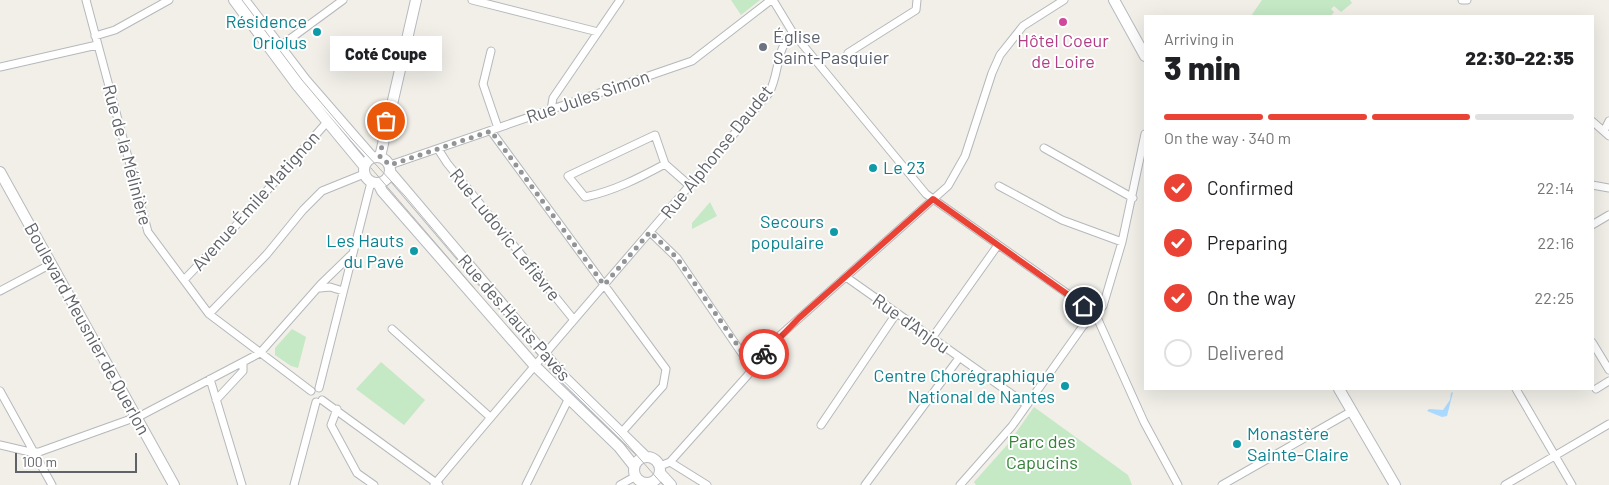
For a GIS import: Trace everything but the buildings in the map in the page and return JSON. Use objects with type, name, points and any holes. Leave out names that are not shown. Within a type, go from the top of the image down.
[{"type":"street","name":"Rue de la Mélinière","points":[[86,0],[148,232],[209,314],[311,391]]},
{"type":"street","points":[[95,36],[115,30],[169,0]]},
{"type":"street","name":"Rue des Hauts Pavés","points":[[234,0],[382,191],[539,359],[569,398],[619,447],[635,471]]},
{"type":"street","points":[[244,0],[326,105],[376,157]]},
{"type":"street","points":[[279,47],[343,0]]},
{"type":"street","points":[[319,388],[370,176],[416,0]]},
{"type":"street","points":[[472,0],[598,32]]},
{"type":"street","points":[[551,110],[553,98],[620,0]]},
{"type":"street","points":[[772,0],[793,33],[933,199],[1095,313],[1144,422],[1178,485]]},
{"type":"street","name":"Rue Jules Simon","points":[[390,168],[494,129],[692,61],[772,0]]},
{"type":"street","points":[[848,53],[916,10],[917,0]]},
{"type":"street","points":[[635,471],[649,484],[654,480],[660,469],[670,462],[754,367],[777,338],[948,186],[965,156],[992,73],[1006,46],[1024,26],[1064,0]]},
{"type":"street","points":[[1114,0],[1144,54]]},
{"type":"street","points":[[1462,0],[1467,0]]},
{"type":"street","name":"Rue Alphonse Daudet","points":[[436,484],[539,359],[769,94],[777,77],[782,46],[793,33]]},
{"type":"street","points":[[0,66],[97,45]]},
{"type":"street","points":[[491,51],[483,84],[494,129],[666,369],[663,386],[622,432]]},
{"type":"street","points":[[1607,134],[1609,121]]},
{"type":"street","name":"Avenue Émile Matignon","points":[[184,280],[243,218],[327,122]]},
{"type":"street","points":[[1594,123],[1607,134]]},
{"type":"street","points":[[665,164],[637,180],[585,197],[568,176],[655,135],[665,164],[690,186]]},
{"type":"street","points":[[960,485],[1027,405],[1083,326],[1103,306],[1133,198],[1144,139]]},
{"type":"street","points":[[1044,148],[1133,198]]},
{"type":"street","name":"Rue Ludovic Lefièvre","points":[[438,149],[447,164],[574,320]]},
{"type":"street","name":"Rue des Hauts Pavés","points":[[376,157],[390,168],[524,333],[539,359],[564,377],[646,457]]},
{"type":"street","points":[[209,314],[267,254],[303,210],[322,191],[370,176],[386,180],[390,168]]},
{"type":"street","name":"Boulevard Meusnier de Querlon","points":[[0,172],[174,485]]},
{"type":"street","points":[[999,186],[1062,220],[1122,242]]},
{"type":"street","points":[[1594,224],[1609,215]]},
{"type":"street","points":[[650,232],[677,258],[745,358],[754,367]]},
{"type":"street","points":[[932,338],[998,245]]},
{"type":"street","points":[[0,445],[34,452],[136,417],[260,353],[352,254]]},
{"type":"street","points":[[0,291],[51,264]]},
{"type":"street","name":"Rue d'Anjou","points":[[846,277],[1027,405]]},
{"type":"street","points":[[320,288],[330,287],[343,291]]},
{"type":"street","points":[[820,425],[896,314]]},
{"type":"street","points":[[392,329],[490,417]]},
{"type":"street","points":[[1594,345],[1609,370]]},
{"type":"street","points":[[865,485],[959,358]]},
{"type":"street","points":[[216,400],[243,371],[243,362]]},
{"type":"street","points":[[210,379],[242,485]]},
{"type":"street","points":[[1596,389],[1609,381]]},
{"type":"street","points":[[319,388],[311,391],[311,398],[337,410],[436,484]]},
{"type":"street","points":[[294,485],[319,401],[324,392],[319,388]]},
{"type":"street","points":[[1340,390],[1395,485]]},
{"type":"street","points":[[1517,390],[1572,485]]},
{"type":"street","points":[[0,391],[52,485]]},
{"type":"street","points":[[526,485],[569,398]]},
{"type":"street","points":[[337,410],[332,425],[357,472],[374,485]]},
{"type":"street","points":[[1222,485],[1352,411]]},
{"type":"street","points":[[1505,485],[1609,424]]},
{"type":"street","points":[[620,485],[635,471],[639,459],[646,457],[654,459],[671,485]]},
{"type":"street","points":[[670,462],[707,485]]},
{"type":"green space","points":[[731,0],[760,0],[741,15]]},
{"type":"green space","points":[[1262,0],[1350,0],[1352,3],[1341,12],[1334,6],[1331,9],[1334,12],[1332,15],[1252,15]]},
{"type":"green space","points":[[710,202],[717,216],[692,229],[692,223]]},
{"type":"green space","points":[[292,329],[306,337],[298,368],[291,366],[275,355],[275,348]]},
{"type":"green space","points":[[381,362],[425,400],[404,425],[356,389]]},
{"type":"green space","name":"Parc des Capucins","points":[[1034,407],[1128,475],[1132,485],[976,485],[974,482],[1008,444]]},
{"type":"water","points":[[1453,392],[1447,416],[1442,417],[1427,411],[1429,409],[1443,410]]},
{"type":"tram line","points":[[242,0],[302,80],[352,139],[405,196],[545,363],[619,435],[663,485]]},
{"type":"tram line","points":[[371,168],[475,289]]},
{"type":"way so far","points":[[386,121],[380,157],[390,165],[491,131],[604,285],[650,232],[677,258],[745,358],[754,367],[764,354]]},
{"type":"place","name":"Hôtel Coeur de Loire","points":[[1063,22]]},
{"type":"place","name":"Résidence Oriolus","points":[[317,32]]},
{"type":"place","name":"Église Saint-Pasquier","points":[[763,47]]},
{"type":"place","name":"Coté Coupe","points":[[386,121]]},
{"type":"place","name":"Le 23","points":[[873,168]]},
{"type":"place","name":"Secours populaire","points":[[834,232]]},
{"type":"place","name":"Les Hauts du Pavé","points":[[414,251]]},
{"type":"place","name":"Centre Chorégraphique National de Nantes","points":[[1065,386]]},
{"type":"place","name":"Monastère Sainte-Claire","points":[[1237,444]]},
{"type":"route","points":[[764,354],[777,338],[785,333],[799,318],[933,199],[1084,306]]}]
